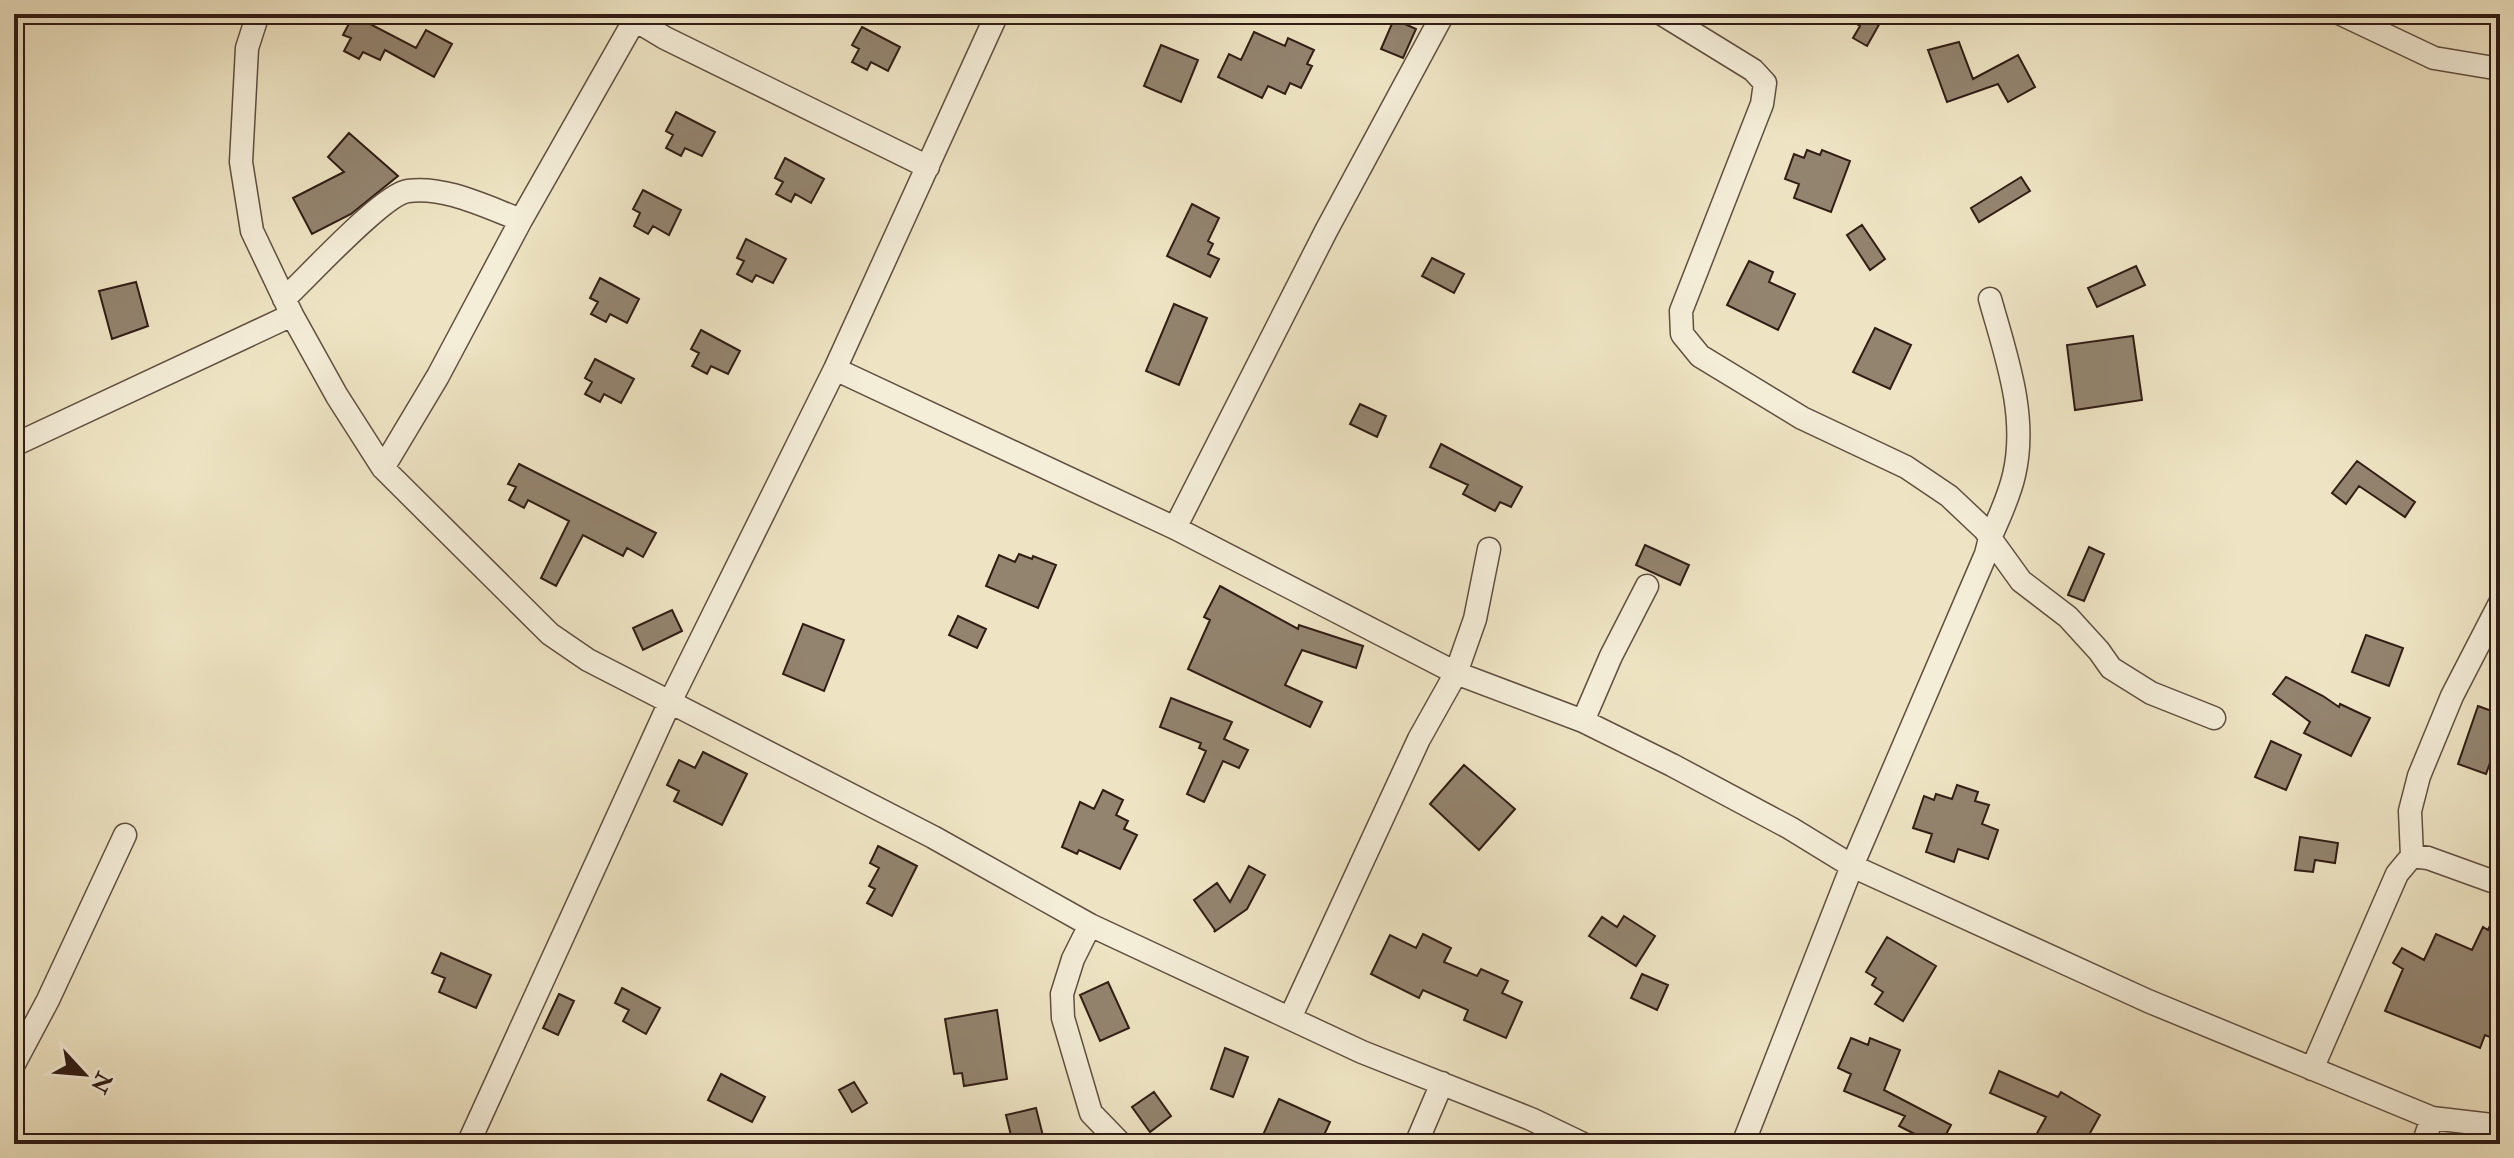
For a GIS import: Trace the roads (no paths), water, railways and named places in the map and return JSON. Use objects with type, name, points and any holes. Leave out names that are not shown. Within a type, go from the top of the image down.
[{"type":"street","points":[[258,14],[247,48],[241,162],[252,231],[288,307],[337,396],[383,468],[550,634],[588,660],[933,837],[1090,925],[1362,1052],[1583,1144]]},
{"type":"street","points":[[468,1144],[670,702],[835,369],[997,14]]},
{"type":"street","points":[[1175,528],[1326,231],[1443,14]]},
{"type":"street","points":[[1662,14],[1753,70],[1765,83],[1762,104],[1681,311],[1682,334],[1700,356],[1802,418],[1906,467],[1949,496],[1985,530],[2021,581],[2068,617],[2111,668],[2151,693],[2214,718]]},
{"type":"street","points":[[2341,14],[2434,58],[2500,69]]},
{"type":"street","points":[[383,468],[438,376],[521,220],[636,17],[665,38],[928,167]]},
{"type":"street","points":[[14,445],[288,307],[384,204],[405,191],[439,193],[521,220]]},
{"type":"street","points":[[1743,1144],[1852,866],[1986,554],[2015,474],[2018,428],[2013,383],[1990,299]]},
{"type":"street","points":[[835,369],[1175,528],[1456,673],[1583,721],[1790,828],[1852,866],[2148,1001],[2432,1118],[2500,1126]]},
{"type":"street","points":[[1290,1018],[1419,739],[1456,673],[1475,619],[1489,549]]},
{"type":"street","points":[[1583,721],[1611,656],[1647,586]]},
{"type":"street","points":[[2312,1069],[2397,874],[2412,856],[2410,811],[2419,776],[2452,696],[2500,603]]},
{"type":"street","points":[[14,1064],[48,1000],[125,835]]},
{"type":"street","points":[[2412,856],[2428,858],[2500,884]]},
{"type":"street","points":[[1090,925],[1073,959],[1062,994],[1063,1018],[1091,1113],[1121,1144]]},
{"type":"street","points":[[1416,1144],[1442,1083]]},
{"type":"street","points":[[2423,1144],[2432,1118]]}]
